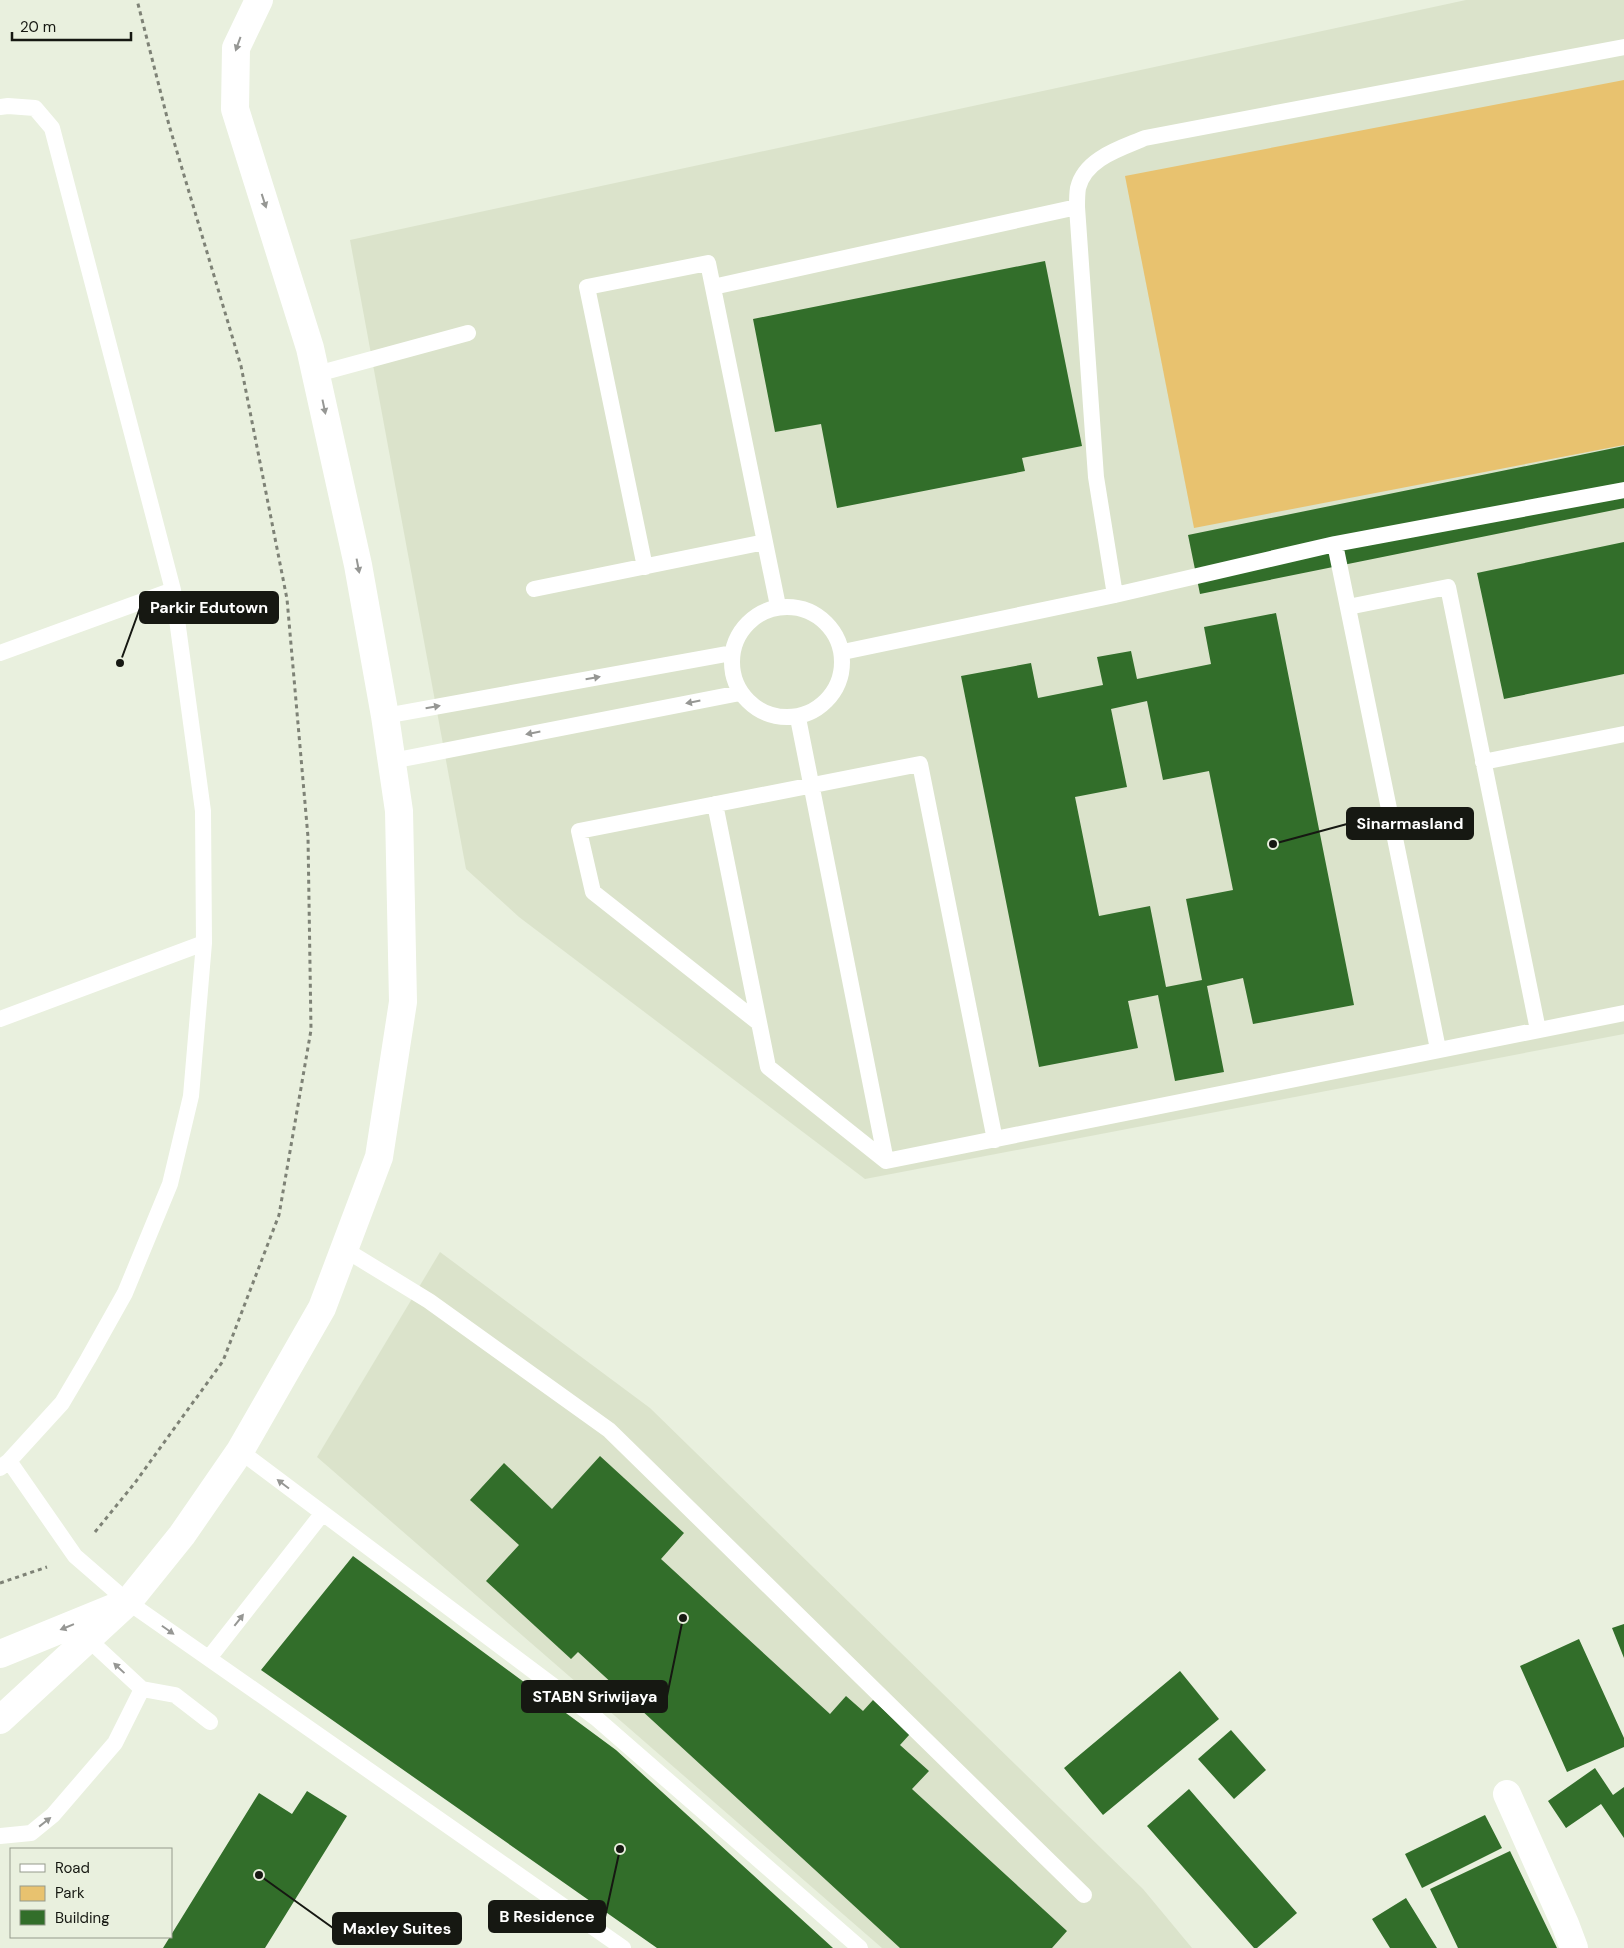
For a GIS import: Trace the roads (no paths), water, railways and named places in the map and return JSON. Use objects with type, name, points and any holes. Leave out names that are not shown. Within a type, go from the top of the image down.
[{"type":"street","points":[[0,1720],[128,1602],[182,1535],[240,1451],[322,1308],[379,1157],[403,1002],[399,812],[385,716],[358,565],[310,348],[234,109],[236,48],[259,0]]},
{"type":"street","points":[[0,1654],[128,1602]]},
{"type":"street","points":[[1507,1794],[1574,1948]]},
{"type":"lane","points":[[1116,595],[1096,477],[1077,207],[1078,187],[1086,172],[1099,160],[1146,138],[1624,46]]},
{"type":"lane","points":[[0,107],[35,108],[52,128],[173,590],[203,811],[204,943],[191,1096],[170,1184],[125,1293],[88,1359],[62,1403],[5,1465],[75,1556],[128,1602],[623,1948]]},
{"type":"lane","points":[[713,287],[1077,207]]},
{"type":"lane","points":[[645,567],[587,287],[708,263],[778,606]]},
{"type":"lane","points":[[317,374],[468,333]]},
{"type":"lane","points":[[843,652],[1116,595],[1336,544],[1624,490]]},
{"type":"lane","points":[[534,589],[765,542]]},
{"type":"lane","points":[[1336,544],[1438,1049]]},
{"type":"lane","points":[[1348,607],[1448,587],[1538,1030]]},
{"type":"lane","points":[[0,653],[173,590]]},
{"type":"lane","points":[[778,606],[806,608],[830,625],[843,652],[841,681],[824,706],[798,718],[775,717],[756,708],[740,692],[732,674],[732,653],[740,631],[756,615],[778,606]]},
{"type":"lane","points":[[385,716],[732,653]]},
{"type":"lane","points":[[392,761],[740,692]]},
{"type":"lane","points":[[798,718],[886,1161]]},
{"type":"lane","points":[[1483,762],[1624,734]]},
{"type":"lane","points":[[759,1023],[593,892],[579,831],[920,764],[995,1140]]},
{"type":"lane","points":[[716,804],[768,1067],[886,1161],[1624,1012]]},
{"type":"lane","points":[[0,1019],[204,943]]},
{"type":"lane","points":[[344,1249],[429,1301],[609,1430],[1084,1895]]},
{"type":"lane","points":[[240,1451],[596,1718],[860,1948]]},
{"type":"lane","points":[[209,1658],[322,1514]]},
{"type":"lane","points":[[88,1639],[142,1689],[175,1695],[210,1722]]},
{"type":"lane","points":[[0,1836],[31,1833],[53,1816],[115,1743],[142,1689]]},
{"type":"place","name":"Parkir Edutown","points":[[120,663]]},
{"type":"place","name":"Sinarmasland","points":[[1273,844]]},
{"type":"place","name":"STABN Sriwijaya","points":[[683,1618]]},
{"type":"place","name":"B Residence","points":[[620,1849]]},
{"type":"place","name":"Maxley Suites","points":[[259,1875]]}]
